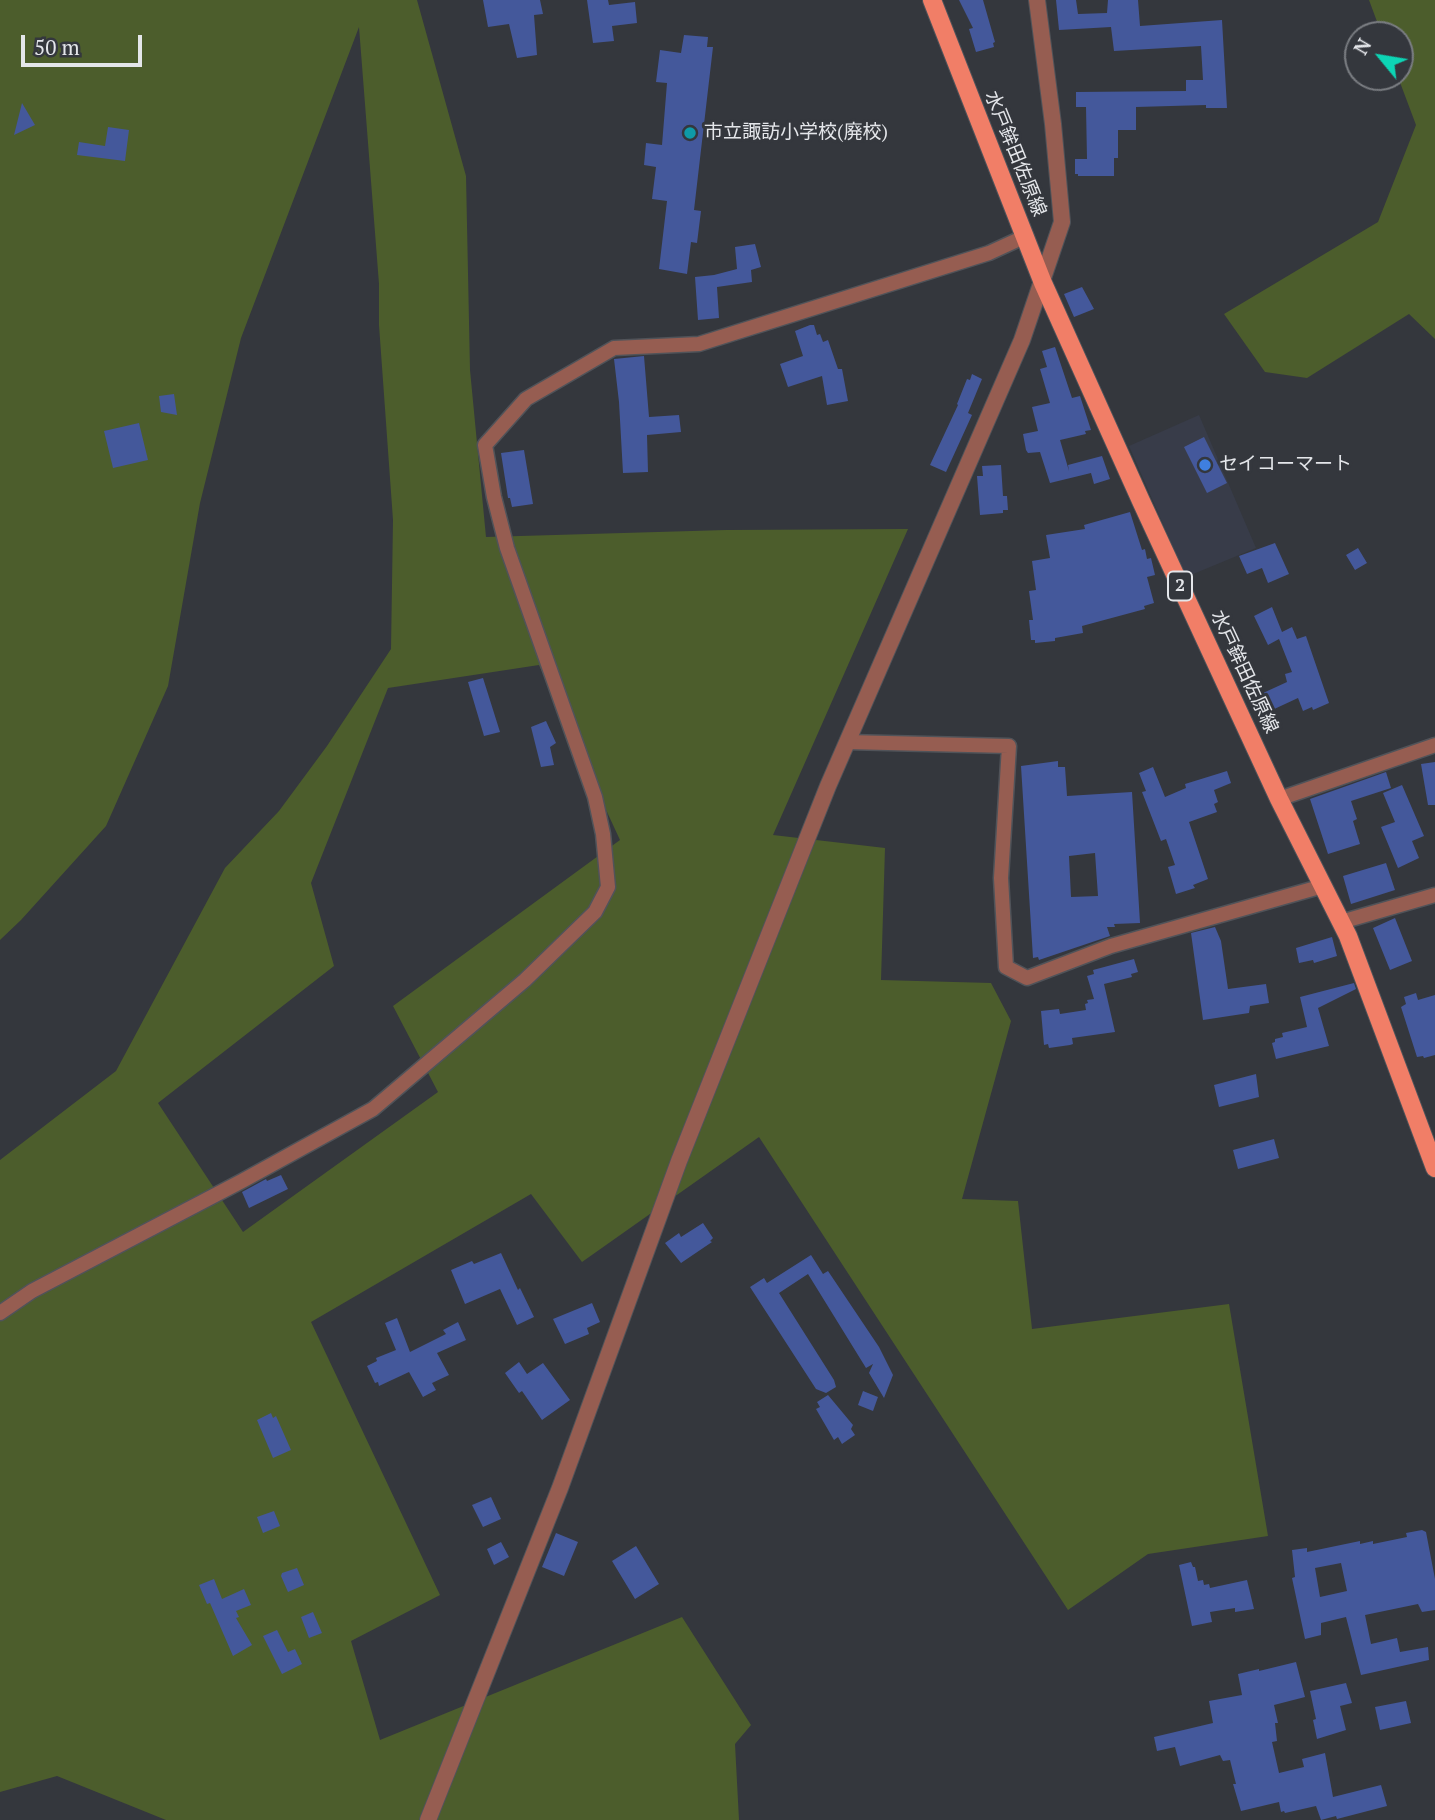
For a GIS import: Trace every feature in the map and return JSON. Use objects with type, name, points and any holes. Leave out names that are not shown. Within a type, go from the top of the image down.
[{"type":"main road","name":"水戸鉾田佐原線","points":[[932,0],[1043,283],[1279,799],[1341,922],[1435,1168]]},
{"type":"street","points":[[428,1820],[560,1488],[679,1161],[846,742],[1022,340],[1043,283],[1062,222],[1037,0]]},
{"type":"street","points":[[0,1313],[32,1291],[373,1109],[525,980],[595,912],[608,887],[603,834],[595,797],[507,548],[494,497],[485,444],[526,399],[614,348],[699,344],[989,253],[1026,236]]},
{"type":"street","points":[[846,742],[1009,746],[1001,878],[1006,967],[1027,978],[1111,946],[1323,886]]},
{"type":"street","points":[[1279,799],[1435,745]]},
{"type":"street","points":[[1341,922],[1435,895]]},
{"type":"shaded area","points":[[1199,415],[1256,548],[1186,577],[1129,446]]},
{"type":"green space","points":[[0,0],[417,0],[466,176],[470,370],[486,537],[726,530],[908,529],[773,835],[885,848],[881,980],[991,983],[1011,1021],[962,1199],[1018,1201],[1032,1329],[1229,1304],[1268,1536],[1148,1554],[1068,1610],[759,1137],[582,1262],[531,1194],[311,1322],[440,1595],[351,1641],[380,1740],[682,1617],[751,1725],[735,1744],[739,1820],[166,1820],[57,1776],[0,1792],[0,1160],[116,1071],[225,868],[279,811],[327,746],[391,649],[393,520],[379,325],[379,284],[359,27],[241,338],[200,503],[168,686],[106,826],[0,940]],"holes":[[[539,665],[620,840],[393,1006],[438,1092],[243,1232],[158,1103],[334,966],[311,883],[388,688]]]},
{"type":"green space","points":[[1369,0],[1435,0],[1435,339],[1409,314],[1307,378],[1265,372],[1224,314],[1378,222],[1416,125],[1403,91],[1414,91],[1414,21],[1377,21]]},
{"type":"building","points":[[483,0],[540,0],[543,14],[534,15],[537,55],[517,58],[509,24],[488,27]]},
{"type":"building","points":[[587,0],[608,0],[609,5],[635,2],[637,23],[612,26],[614,41],[593,43]]},
{"type":"building","points":[[959,0],[983,0],[995,42],[994,47],[976,52],[969,29],[973,28]]},
{"type":"building","points":[[1056,0],[1076,0],[1078,14],[1107,13],[1108,0],[1138,0],[1140,26],[1222,20],[1227,108],[1206,108],[1206,105],[1136,107],[1136,130],[1118,130],[1118,158],[1114,158],[1114,176],[1078,176],[1075,174],[1075,159],[1087,159],[1086,107],[1076,107],[1076,92],[1186,91],[1186,80],[1203,80],[1201,46],[1114,51],[1111,27],[1059,30]]},
{"type":"building","name":"市立諏訪小学校(廃校)","points":[[684,35],[708,37],[707,47],[713,47],[694,210],[701,211],[697,243],[691,242],[687,274],[659,269],[667,201],[652,199],[656,167],[644,165],[646,143],[662,145],[667,83],[656,82],[660,50],[681,53]]},
{"type":"building","points":[[22,103],[35,125],[14,135]]},
{"type":"building","points":[[108,127],[129,130],[125,161],[77,155],[79,142],[105,146]]},
{"type":"building","points":[[755,244],[761,267],[751,270],[752,282],[717,287],[719,318],[698,320],[695,277],[737,269],[735,247]]},
{"type":"building","points":[[1082,287],[1094,309],[1074,317],[1064,294]]},
{"type":"building","points":[[814,325],[823,342],[828,340],[838,369],[842,369],[848,401],[827,405],[822,376],[788,387],[780,364],[803,356],[795,331]]},
{"type":"building","points":[[1055,347],[1072,398],[1080,396],[1091,430],[1085,431],[1086,434],[1060,440],[1069,471],[1068,465],[1102,456],[1110,479],[1094,484],[1091,473],[1050,483],[1040,452],[1028,453],[1026,450],[1023,434],[1038,431],[1032,407],[1050,403],[1040,369],[1047,367],[1042,351]]},
{"type":"building","points":[[644,356],[649,417],[679,415],[681,432],[647,435],[648,472],[623,473],[614,359]]},
{"type":"building","points":[[972,374],[982,379],[968,413],[972,415],[946,472],[930,465],[967,379],[970,380]]},
{"type":"building","points":[[174,394],[177,415],[161,412],[159,396]]},
{"type":"building","points":[[139,423],[148,460],[113,468],[104,431]]},
{"type":"building","name":"セイコーマート","points":[[1204,437],[1227,483],[1207,493],[1184,447]]},
{"type":"building","points":[[524,450],[533,504],[512,507],[508,498],[501,453]]},
{"type":"building","points":[[1001,465],[1003,496],[1007,496],[1008,510],[980,515],[977,476],[983,476],[982,466]]},
{"type":"building","points":[[1130,512],[1142,550],[1145,549],[1147,559],[1151,558],[1155,575],[1147,577],[1154,603],[1144,606],[1145,609],[1082,626],[1083,633],[1055,638],[1055,641],[1035,643],[1035,640],[1031,640],[1029,620],[1033,620],[1029,591],[1036,590],[1032,561],[1050,558],[1046,535],[1085,529],[1084,525]]},
{"type":"building","points":[[1275,543],[1289,574],[1268,583],[1262,568],[1247,574],[1239,556]]},
{"type":"building","points":[[1358,548],[1367,563],[1355,570],[1346,555]]},
{"type":"building","points":[[1272,607],[1282,632],[1292,627],[1297,639],[1306,636],[1329,703],[1303,711],[1298,698],[1259,719],[1250,699],[1287,682],[1285,674],[1292,672],[1279,639],[1268,645],[1254,616]]},
{"type":"building","points":[[483,678],[500,732],[484,736],[468,682]]},
{"type":"building","points":[[546,721],[556,743],[550,747],[554,765],[541,767],[531,727]]},
{"type":"building","points":[[1058,761],[1058,767],[1065,767],[1067,796],[1132,792],[1140,923],[1114,924],[1115,927],[1107,927],[1110,936],[1039,960],[1038,957],[1033,958],[1021,766]],"holes":[[[1095,853],[1098,896],[1071,897],[1069,856]]]},
{"type":"building","points":[[1435,762],[1435,805],[1428,805],[1421,764]]},
{"type":"building","points":[[1153,767],[1165,797],[1186,788],[1185,784],[1227,771],[1231,783],[1214,790],[1218,802],[1214,804],[1217,812],[1189,822],[1208,879],[1193,885],[1195,888],[1176,894],[1168,867],[1175,865],[1166,839],[1161,841],[1142,792],[1146,791],[1139,773]]},
{"type":"building","points":[[1386,772],[1391,788],[1351,801],[1357,819],[1353,821],[1360,844],[1328,854],[1310,799]]},
{"type":"building","points":[[1402,785],[1424,836],[1412,841],[1419,858],[1398,868],[1381,827],[1395,822],[1383,793]]},
{"type":"building","points":[[1386,863],[1395,890],[1351,904],[1343,876]]},
{"type":"building","points":[[1395,918],[1412,961],[1390,970],[1373,928]]},
{"type":"building","points":[[1215,927],[1221,941],[1228,989],[1266,984],[1269,1003],[1250,1006],[1249,1013],[1203,1020],[1191,933]]},
{"type":"building","points":[[1332,937],[1337,956],[1314,963],[1313,960],[1299,963],[1296,948]]},
{"type":"building","points":[[1134,959],[1138,972],[1131,974],[1132,977],[1104,984],[1115,1032],[1072,1038],[1073,1044],[1070,1045],[1049,1048],[1048,1044],[1044,1045],[1041,1011],[1059,1009],[1060,1014],[1086,1010],[1087,1000],[1094,999],[1087,976],[1094,974],[1093,970]]},
{"type":"building","points":[[1354,983],[1356,989],[1318,1008],[1329,1046],[1276,1059],[1272,1043],[1275,1039],[1283,1037],[1282,1033],[1307,1027],[1300,997]]},
{"type":"building","points":[[1416,993],[1418,1000],[1435,995],[1435,1055],[1424,1058],[1417,1057],[1401,1007],[1406,1004],[1404,997]]},
{"type":"building","points":[[1256,1074],[1259,1097],[1219,1107],[1214,1085]]},
{"type":"building","points":[[1274,1139],[1279,1158],[1238,1169],[1233,1150]]},
{"type":"building","points":[[281,1175],[288,1189],[249,1208],[242,1192],[266,1179],[267,1181]]},
{"type":"building","points":[[703,1223],[713,1238],[710,1241],[712,1242],[681,1263],[665,1243],[679,1233],[681,1237]]},
{"type":"building","points":[[501,1253],[534,1317],[517,1325],[500,1289],[465,1304],[451,1270]]},
{"type":"building","points":[[811,1255],[823,1274],[828,1271],[879,1347],[893,1375],[884,1398],[869,1373],[873,1364],[866,1368],[808,1274],[779,1293],[834,1380],[836,1387],[826,1393],[816,1389],[750,1287],[764,1278],[767,1283]]},
{"type":"building","points":[[592,1303],[600,1322],[587,1328],[589,1334],[565,1344],[553,1319]]},
{"type":"building","points":[[397,1318],[410,1352],[446,1334],[443,1330],[458,1322],[466,1340],[437,1353],[449,1375],[432,1383],[436,1390],[423,1397],[409,1372],[379,1386],[367,1366],[377,1361],[376,1358],[396,1350],[385,1323]]},
{"type":"building","points":[[519,1362],[527,1374],[543,1363],[570,1400],[542,1420],[522,1391],[519,1393],[505,1373]]},
{"type":"building","points":[[863,1391],[878,1397],[873,1411],[858,1405]]},
{"type":"building","points":[[828,1395],[853,1425],[851,1429],[855,1435],[842,1444],[838,1437],[834,1440],[816,1409],[820,1407],[817,1402]]},
{"type":"building","points":[[271,1413],[273,1418],[276,1416],[291,1450],[273,1458],[257,1420]]},
{"type":"building","points":[[491,1497],[501,1519],[483,1527],[472,1505]]},
{"type":"building","points":[[274,1511],[280,1526],[263,1533],[257,1517]]},
{"type":"building","points":[[1422,1530],[1426,1532],[1435,1579],[1435,1610],[1422,1612],[1418,1604],[1365,1615],[1371,1644],[1397,1638],[1400,1652],[1428,1647],[1429,1660],[1361,1675],[1346,1617],[1321,1623],[1321,1635],[1305,1639],[1292,1578],[1295,1577],[1292,1550],[1307,1548],[1307,1552],[1360,1541],[1360,1544],[1373,1541],[1373,1544],[1407,1537],[1406,1533]],"holes":[[[1341,1563],[1347,1591],[1320,1597],[1315,1568]]]},
{"type":"building","points":[[556,1533],[578,1542],[564,1576],[542,1567]]},
{"type":"building","points":[[501,1542],[509,1557],[494,1565],[487,1549]]},
{"type":"building","points":[[636,1546],[659,1584],[635,1599],[612,1561]]},
{"type":"building","points":[[1191,1562],[1198,1581],[1203,1580],[1204,1585],[1209,1584],[1210,1588],[1247,1580],[1254,1609],[1235,1612],[1235,1608],[1210,1612],[1212,1622],[1192,1626],[1179,1565]]},
{"type":"building","points":[[297,1568],[304,1585],[288,1592],[282,1573]]},
{"type":"building","points":[[214,1579],[222,1599],[244,1589],[251,1605],[236,1611],[239,1617],[236,1618],[252,1645],[233,1656],[210,1603],[207,1604],[199,1585]]},
{"type":"building","points":[[313,1612],[322,1633],[309,1638],[301,1617]]},
{"type":"building","points":[[277,1630],[288,1652],[295,1649],[302,1664],[282,1674],[263,1636]]},
{"type":"building","points":[[1296,1662],[1305,1697],[1274,1705],[1278,1723],[1275,1723],[1277,1741],[1272,1742],[1279,1773],[1304,1767],[1302,1759],[1325,1753],[1333,1797],[1381,1785],[1387,1806],[1337,1819],[1336,1816],[1321,1820],[1316,1806],[1285,1813],[1281,1812],[1279,1802],[1241,1811],[1233,1784],[1236,1784],[1230,1760],[1223,1761],[1220,1755],[1180,1766],[1175,1747],[1157,1751],[1154,1737],[1213,1723],[1209,1701],[1242,1695],[1238,1674]]},
{"type":"building","points":[[1346,1683],[1352,1703],[1340,1706],[1346,1730],[1317,1739],[1310,1691]]},
{"type":"building","points":[[1406,1701],[1411,1723],[1380,1730],[1375,1707]]},
{"type":"place","name":"市立諏訪小学校(廃校)","points":[[690,133]]},
{"type":"place","name":"セイコーマート","points":[[1205,465]]}]
